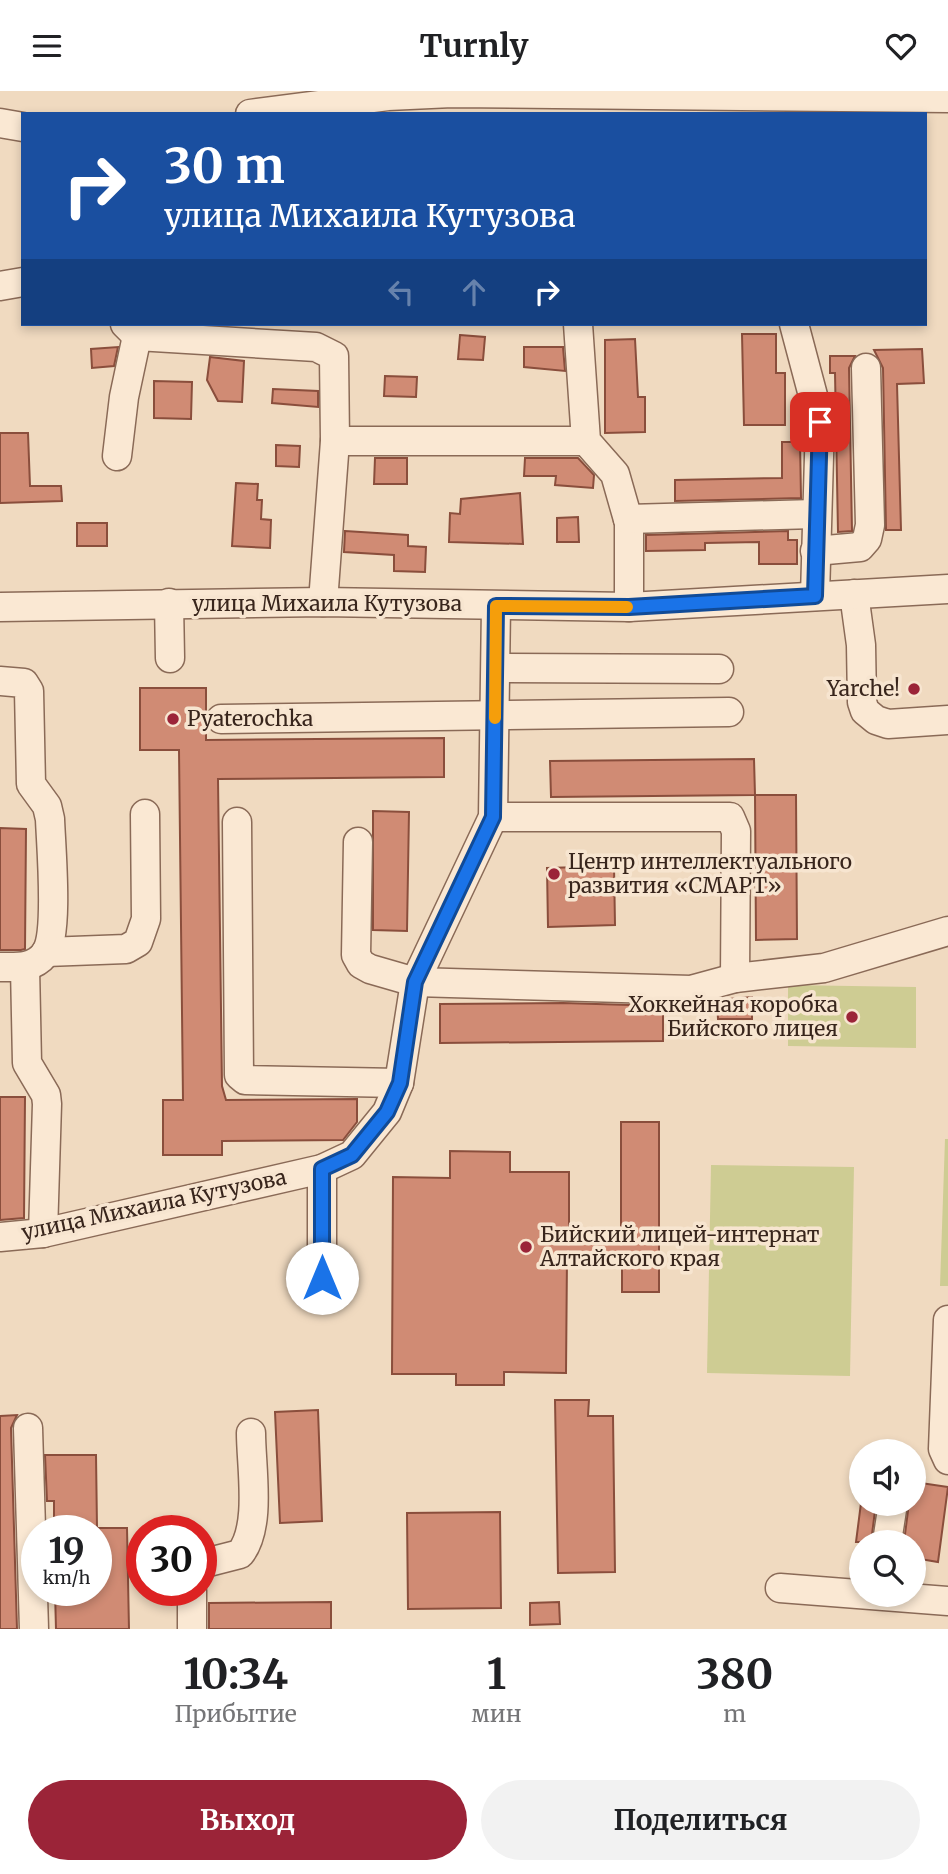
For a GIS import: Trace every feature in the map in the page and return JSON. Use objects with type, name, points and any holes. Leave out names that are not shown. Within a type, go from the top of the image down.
[{"type":"street","points":[[281,112],[389,105],[452,93],[568,104],[804,106],[948,97]]},
{"type":"street","points":[[0,123],[21,127]]},
{"type":"street","points":[[0,286],[21,282]]},
{"type":"street","points":[[578,326],[586,441],[615,474],[628,519],[629,607]]},
{"type":"street","points":[[795,326],[820,422],[815,514],[815,596]]},
{"type":"street","points":[[117,456],[131,330],[325,349],[334,356],[335,362],[335,442],[323,602]]},
{"type":"street","points":[[815,551],[860,547],[867,539],[870,524],[866,368]]},
{"type":"street","points":[[335,442],[586,441]]},
{"type":"street","points":[[628,519],[815,514]]},
{"type":"street","name":"улица Михаила Кутузова","points":[[0,607],[323,602],[629,607],[948,589]]},
{"type":"street","points":[[854,594],[861,645],[862,702],[865,711],[876,720],[888,724],[948,720]]},
{"type":"street","points":[[169,603],[170,658]]},
{"type":"street","points":[[496,606],[493,817],[730,817],[736,831],[735,978]]},
{"type":"street","points":[[496,668],[719,669]]},
{"type":"street","points":[[0,681],[24,683],[29,691],[31,784],[47,806],[50,819],[52,939],[24,962]]},
{"type":"street","points":[[220,719],[729,712]]},
{"type":"street","points":[[24,962],[126,949],[138,942],[146,919],[145,814]]},
{"type":"street","name":"улица Михаила Кутузова","points":[[0,1237],[43,1233],[322,1169],[352,1155],[387,1112],[400,1083],[415,982],[493,817]]},
{"type":"street","points":[[237,822],[239,1075],[245,1080],[400,1083]]},
{"type":"street","points":[[358,842],[356,955],[361,964],[370,969],[415,982],[691,990],[735,978],[824,968],[948,931]]},
{"type":"street","points":[[24,962],[27,1063],[46,1095],[47,1104],[43,1233]]},
{"type":"street","points":[[322,1169],[322,1278]]},
{"type":"street","points":[[948,1320],[943,1449],[948,1460]]},
{"type":"street","points":[[28,1428],[34,1629]]},
{"type":"street","points":[[217,1559],[240,1554],[248,1542],[253,1524],[251,1433]]},
{"type":"street","points":[[780,1588],[849,1593]]},
{"type":"street","points":[[926,1597],[947,1598]]},
{"type":"street","points":[[192,1606],[192,1629]]},
{"type":"shaded area","name":"Хоккейная коробка Бийского лицея","points":[[788,985],[916,987],[916,1048],[788,1046]]},
{"type":"shaded area","points":[[945,1139],[948,1139],[948,1286],[940,1286]]},
{"type":"shaded area","points":[[711,1165],[854,1167],[850,1376],[707,1373]]},
{"type":"building","points":[[742,334],[776,334],[776,373],[785,373],[785,425],[744,425]]},
{"type":"building","points":[[460,335],[485,337],[483,360],[458,359]]},
{"type":"building","points":[[635,339],[638,397],[645,397],[645,432],[605,433],[605,340]]},
{"type":"building","points":[[118,347],[114,366],[92,368],[91,349]]},
{"type":"building","points":[[524,347],[563,347],[565,371],[524,367]]},
{"type":"building","points":[[922,349],[924,383],[897,384],[901,530],[886,530],[883,368],[874,350]]},
{"type":"building","points":[[830,356],[855,356],[849,368],[852,531],[838,532],[835,373],[830,373]]},
{"type":"building","points":[[210,357],[244,361],[242,402],[218,401],[207,380]]},
{"type":"building","points":[[385,376],[417,377],[416,397],[384,396]]},
{"type":"building","points":[[154,381],[192,382],[191,419],[154,418]]},
{"type":"building","points":[[273,389],[318,391],[318,407],[272,403]]},
{"type":"building","points":[[0,433],[28,433],[30,486],[61,486],[62,501],[0,503]]},
{"type":"building","points":[[782,442],[800,442],[801,498],[675,501],[675,480],[782,478]]},
{"type":"building","points":[[276,445],[300,446],[299,467],[276,466]]},
{"type":"building","points":[[375,458],[407,458],[407,484],[374,484]]},
{"type":"building","points":[[525,458],[578,458],[594,475],[593,488],[555,485],[556,476],[524,476]]},
{"type":"building","points":[[236,483],[258,484],[257,500],[262,500],[261,519],[271,520],[270,548],[232,546]]},
{"type":"building","points":[[520,493],[523,544],[449,542],[450,513],[460,514],[461,499]]},
{"type":"building","points":[[578,517],[579,542],[557,542],[557,518]]},
{"type":"building","points":[[77,523],[107,523],[107,546],[77,546]]},
{"type":"building","points":[[345,531],[408,535],[408,546],[426,547],[425,572],[394,571],[394,555],[344,552]]},
{"type":"building","points":[[788,531],[788,540],[797,540],[797,564],[759,564],[759,542],[705,543],[705,550],[646,551],[646,535]]},
{"type":"building","points":[[140,688],[206,688],[206,740],[444,738],[444,777],[218,779],[222,1086],[226,1100],[357,1099],[357,1122],[343,1140],[222,1141],[222,1155],[163,1155],[163,1100],[183,1100],[179,750],[140,750]]},
{"type":"building","points":[[754,759],[755,795],[551,797],[550,761]]},
{"type":"building","points":[[755,795],[796,795],[797,939],[756,940]]},
{"type":"building","points":[[373,811],[409,812],[407,931],[373,930]]},
{"type":"building","points":[[0,828],[26,829],[25,949],[21,950],[0,950]]},
{"type":"building","points":[[614,866],[615,925],[548,927],[547,868]]},
{"type":"building","points":[[752,997],[752,1019],[718,1019],[717,1000]]},
{"type":"building","points":[[563,1003],[663,1006],[663,1041],[440,1043],[440,1004]]},
{"type":"building","points":[[0,1097],[25,1097],[24,1218],[0,1220]]},
{"type":"building","name":"Бийский лицей-интернат Алтайского края","points":[[621,1122],[659,1122],[659,1292],[622,1292],[622,1257],[567,1257],[566,1373],[504,1372],[504,1385],[456,1385],[456,1374],[392,1374],[393,1177],[450,1178],[450,1151],[510,1152],[510,1172],[569,1172],[569,1237],[621,1237]]},
{"type":"building","points":[[555,1400],[589,1400],[588,1416],[613,1416],[615,1572],[558,1573]]},
{"type":"building","points":[[318,1410],[322,1521],[280,1523],[275,1412]]},
{"type":"building","points":[[17,1415],[11,1428],[17,1629],[0,1629],[0,1416]]},
{"type":"building","points":[[45,1455],[96,1455],[97,1515],[54,1515],[54,1501],[47,1501]]},
{"type":"building","points":[[926,1484],[948,1487],[938,1562],[926,1560],[926,1530],[906,1530],[907,1516],[926,1516]]},
{"type":"building","points":[[500,1512],[501,1608],[408,1609],[407,1513]]},
{"type":"building","points":[[859,1516],[874,1516],[873,1530],[858,1530]]},
{"type":"building","points":[[112,1528],[126,1528],[126,1606],[129,1606],[129,1629],[56,1629],[55,1606],[112,1606]]},
{"type":"building","points":[[331,1602],[331,1629],[209,1629],[209,1606],[217,1606],[217,1603]]},
{"type":"building","points":[[559,1602],[560,1624],[530,1625],[530,1603]]},
{"type":"slow traffic","points":[[495,718],[496,606],[627,607]]},
{"type":"place","name":"Yarche!","points":[[914,689]]},
{"type":"place","name":"Pyaterochka","points":[[173,719]]},
{"type":"place","name":"Центр интеллектуального развития «СМАРТ»","points":[[554,874]]},
{"type":"place","name":"Хоккейная коробка Бийского лицея","points":[[852,1017]]},
{"type":"place","name":"Бийский лицей-интернат Алтайского края","points":[[526,1247]]},
{"type":"route","points":[[322,1278],[322,1169],[352,1155],[387,1112],[400,1083],[415,982],[493,817],[496,606],[672,606],[815,596],[820,422]]}]
